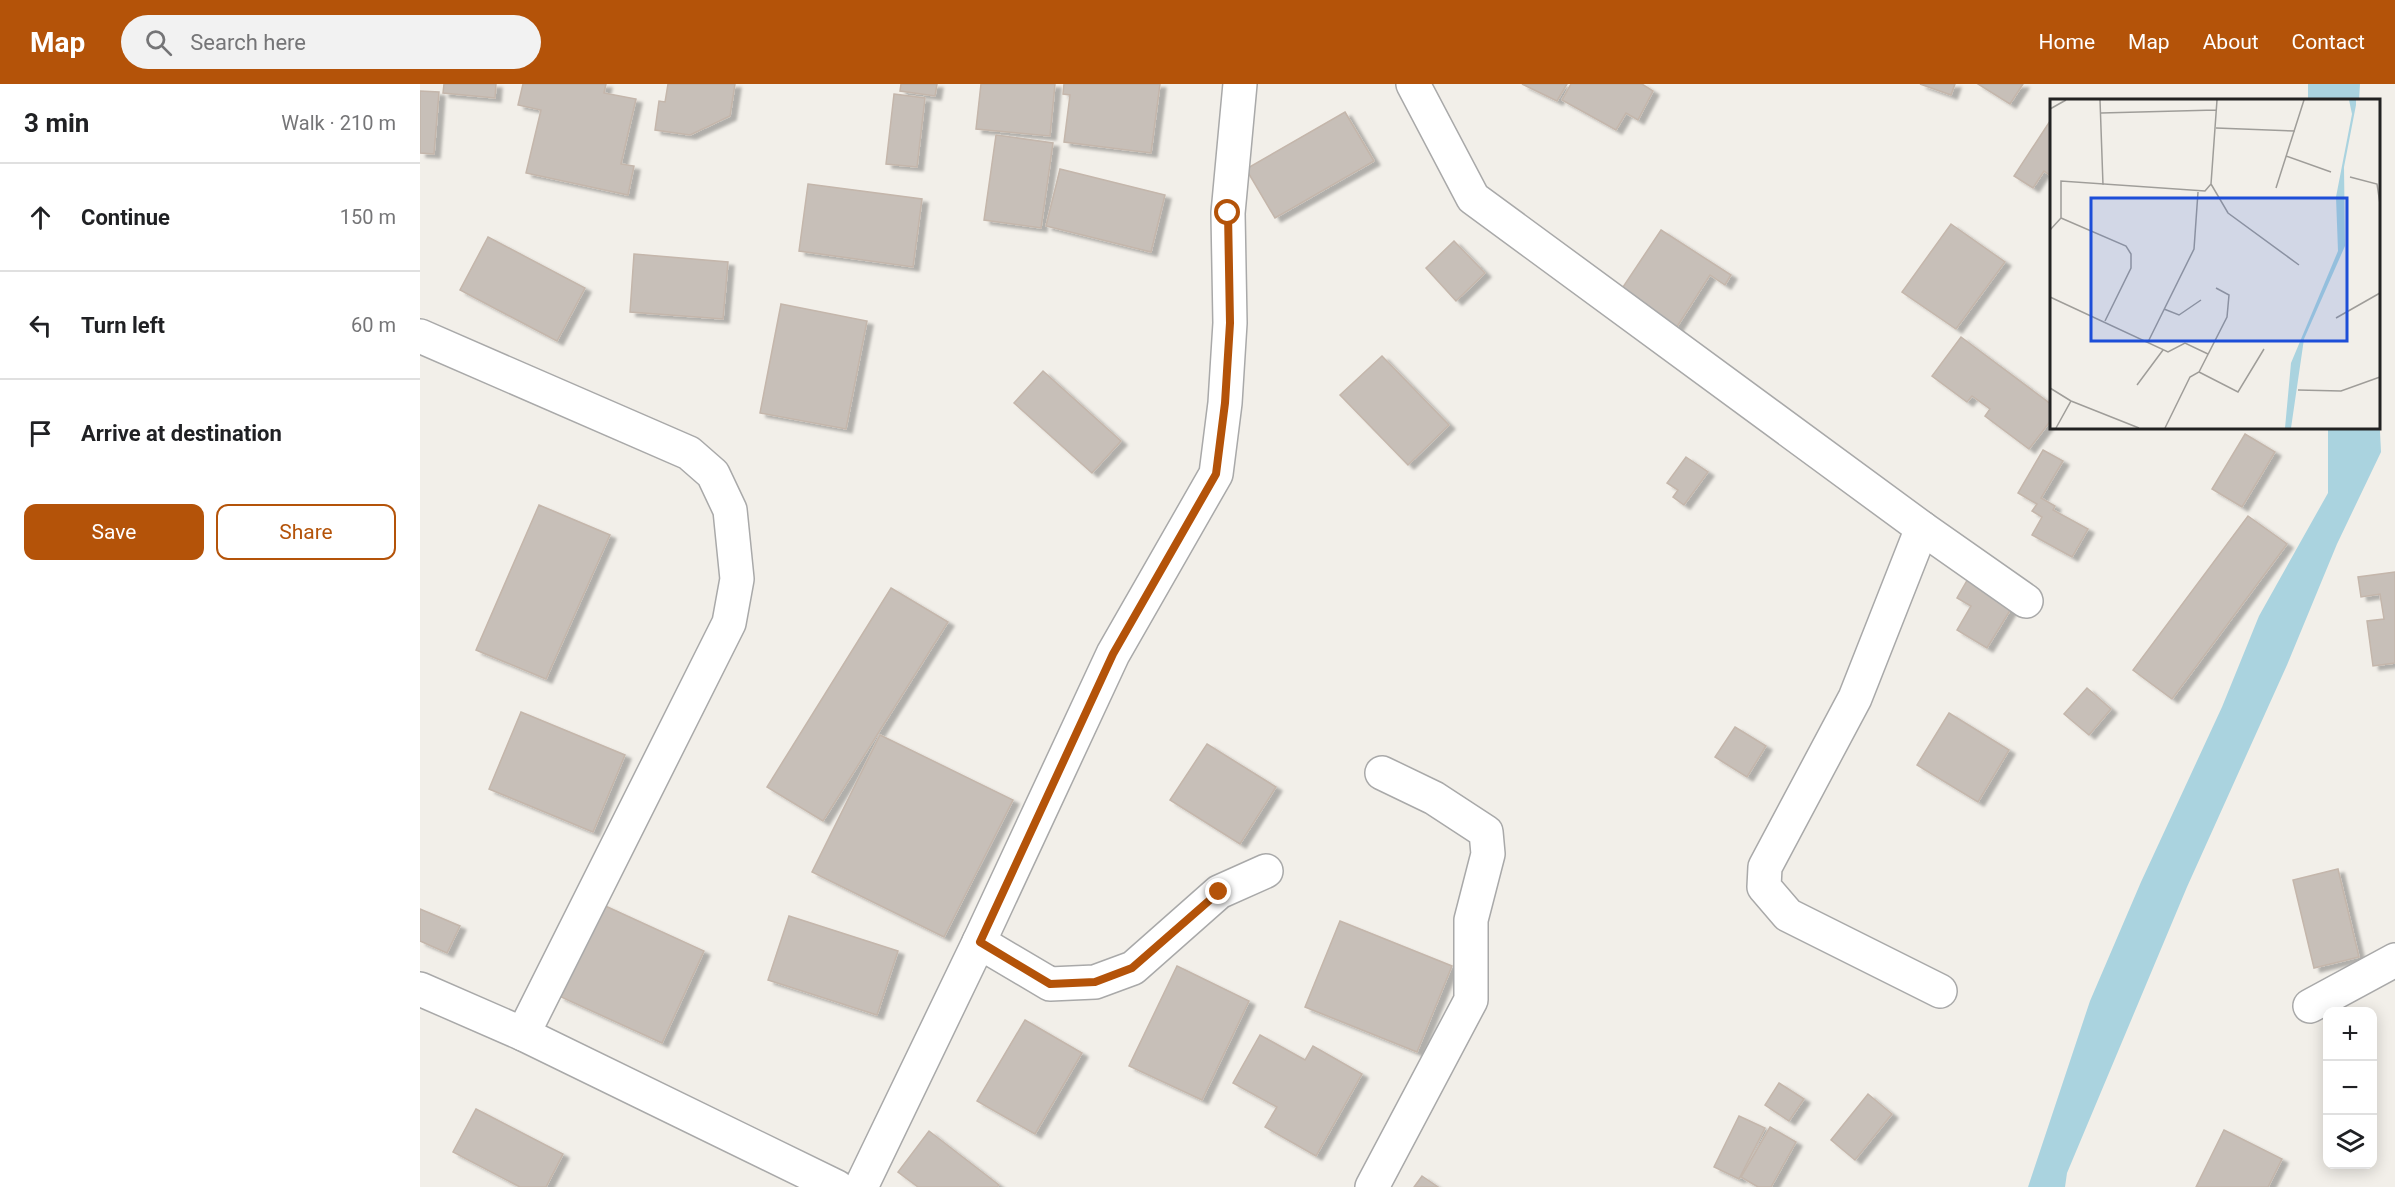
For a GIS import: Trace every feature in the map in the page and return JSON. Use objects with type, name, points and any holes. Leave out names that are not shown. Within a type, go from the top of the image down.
[{"type":"street","points":[[861,1187],[980,942],[1113,654],[1216,474],[1225,403],[1230,323],[1228,213],[1240,84]]},
{"type":"street","points":[[1413,84],[1473,198],[1922,528],[2026,601]]},
{"type":"street","points":[[420,336],[689,453],[713,474],[730,510],[737,579],[729,623],[523,1034]]},
{"type":"street","points":[[1922,528],[1855,698],[1765,867],[1764,887],[1788,915],[1940,991]]},
{"type":"street","points":[[1372,1187],[1471,1000],[1471,920],[1488,854],[1486,832],[1434,798],[1382,773]]},
{"type":"street","points":[[980,942],[1050,984],[1095,982],[1132,968],[1219,892],[1266,871]]},
{"type":"street","points":[[2310,1006],[2395,960]]},
{"type":"street","points":[[420,989],[523,1034],[837,1187]]},
{"type":"water","points":[[2308,84],[2360,84],[2359,99],[2308,99]]},
{"type":"water","points":[[2328,429],[2380,429],[2381,452],[2337,544],[2287,665],[2187,887],[2067,1173],[2065,1187],[2028,1187],[2090,1001],[2141,882],[2222,707],[2259,616],[2328,493]]},
{"type":"building","points":[[444,84],[496,84],[495,98],[443,93]]},
{"type":"building","points":[[523,84],[606,84],[604,93],[636,99],[621,164],[634,166],[628,195],[526,173],[541,110],[518,105]]},
{"type":"building","points":[[668,84],[735,84],[730,116],[690,135],[655,130],[659,101],[665,102]]},
{"type":"building","points":[[901,84],[937,84],[935,96],[900,91]]},
{"type":"building","points":[[981,84],[1055,84],[1050,136],[976,129]]},
{"type":"building","points":[[1064,84],[1160,84],[1151,153],[1064,142],[1070,95],[1063,94]]},
{"type":"building","points":[[1522,84],[1567,84],[1557,101]]},
{"type":"building","points":[[1571,84],[1642,84],[1653,91],[1638,120],[1626,113],[1616,130],[1562,100]]},
{"type":"building","points":[[1920,84],[1955,84],[1951,95]]},
{"type":"building","points":[[1978,84],[2023,84],[2010,104]]},
{"type":"building","points":[[420,91],[439,92],[434,154],[420,153]]},
{"type":"building","points":[[894,94],[925,98],[917,167],[886,164]]},
{"type":"building","points":[[1345,112],[1374,161],[1275,218],[1246,169]]},
{"type":"building","points":[[2050,121],[2050,176],[2044,171],[2033,188],[2014,176]]},
{"type":"building","points":[[996,135],[1053,143],[1041,228],[984,220]]},
{"type":"building","points":[[1060,169],[1165,195],[1151,252],[1046,226]]},
{"type":"building","points":[[808,184],[922,199],[913,267],[799,251]]},
{"type":"building","points":[[1951,224],[2005,262],[1956,329],[1902,292]]},
{"type":"building","points":[[1661,230],[1731,275],[1725,285],[1710,275],[1675,330],[1619,293]]},
{"type":"building","points":[[488,237],[585,288],[557,341],[460,290]]},
{"type":"building","points":[[1454,241],[1485,273],[1456,301],[1426,268]]},
{"type":"building","points":[[634,254],[728,262],[723,319],[630,312]]},
{"type":"building","points":[[781,304],[867,321],[846,429],[760,413]]},
{"type":"building","points":[[1961,337],[2050,404],[2050,422],[2029,449],[1985,416],[1990,409],[1972,396],[1967,402],[1932,376]]},
{"type":"building","points":[[1382,356],[1449,425],[1408,465],[1340,395]]},
{"type":"building","points":[[1043,371],[1121,441],[1092,473],[1014,403]]},
{"type":"building","points":[[2245,434],[2275,452],[2242,507],[2212,489]]},
{"type":"building","points":[[2043,450],[2063,461],[2041,498],[2055,506],[2053,510],[2088,529],[2072,557],[2032,535],[2042,517],[2032,511],[2037,504],[2018,493]]},
{"type":"building","points":[[1686,457],[1708,472],[1684,505],[1673,497],[1678,490],[1667,483]]},
{"type":"building","points":[[539,505],[610,535],[546,679],[476,650]]},
{"type":"building","points":[[2248,516],[2287,544],[2172,699],[2133,670]]},
{"type":"building","points":[[2395,572],[2395,663],[2373,666],[2367,621],[2384,619],[2380,594],[2361,597],[2358,577]]},
{"type":"building","points":[[1969,577],[2014,604],[1987,648],[1957,630],[1971,606],[1957,598]]},
{"type":"building","points":[[891,588],[948,622],[823,821],[767,787]]},
{"type":"building","points":[[2087,688],[2111,709],[2089,735],[2064,714]]},
{"type":"building","points":[[521,712],[625,755],[593,832],[489,789]]},
{"type":"building","points":[[1949,713],[2009,750],[1978,802],[1917,765]]},
{"type":"building","points":[[1735,727],[1766,746],[1747,777],[1715,757]]},
{"type":"building","points":[[880,735],[1013,800],[944,937],[812,872]]},
{"type":"building","points":[[1207,744],[1276,787],[1240,844],[1170,800]]},
{"type":"building","points":[[2338,869],[2359,957],[2314,968],[2293,880]]},
{"type":"building","points":[[601,904],[704,951],[662,1043],[559,996]]},
{"type":"building","points":[[420,909],[460,926],[447,953],[420,941]]},
{"type":"building","points":[[789,916],[898,951],[877,1015],[768,980]]},
{"type":"building","points":[[1340,921],[1452,966],[1417,1052],[1305,1007]]},
{"type":"building","points":[[1177,966],[1249,1001],[1202,1100],[1129,1066]]},
{"type":"building","points":[[1025,1020],[1082,1053],[1035,1134],[977,1101]]},
{"type":"building","points":[[1260,1035],[1305,1060],[1313,1046],[1362,1074],[1316,1156],[1265,1127],[1277,1107],[1233,1083]]},
{"type":"building","points":[[1779,1083],[1804,1099],[1789,1121],[1765,1105]]},
{"type":"building","points":[[1868,1094],[1892,1114],[1855,1160],[1831,1140]]},
{"type":"building","points":[[476,1109],[563,1154],[546,1187],[520,1187],[453,1152]]},
{"type":"building","points":[[1739,1116],[1765,1128],[1739,1179],[1714,1167]]},
{"type":"building","points":[[1770,1127],[1796,1142],[1771,1187],[1758,1187],[1741,1177]]},
{"type":"building","points":[[2224,1130],[2282,1159],[2268,1187],[2196,1187]]},
{"type":"building","points":[[929,1131],[999,1185],[997,1187],[918,1187],[898,1172]]},
{"type":"building","points":[[1422,1176],[1438,1187],[1414,1187]]},
{"type":"route","points":[[1219,892],[1132,968],[1095,982],[1050,984],[980,942],[1113,654],[1216,474],[1225,403],[1230,323],[1228,213]]}]
